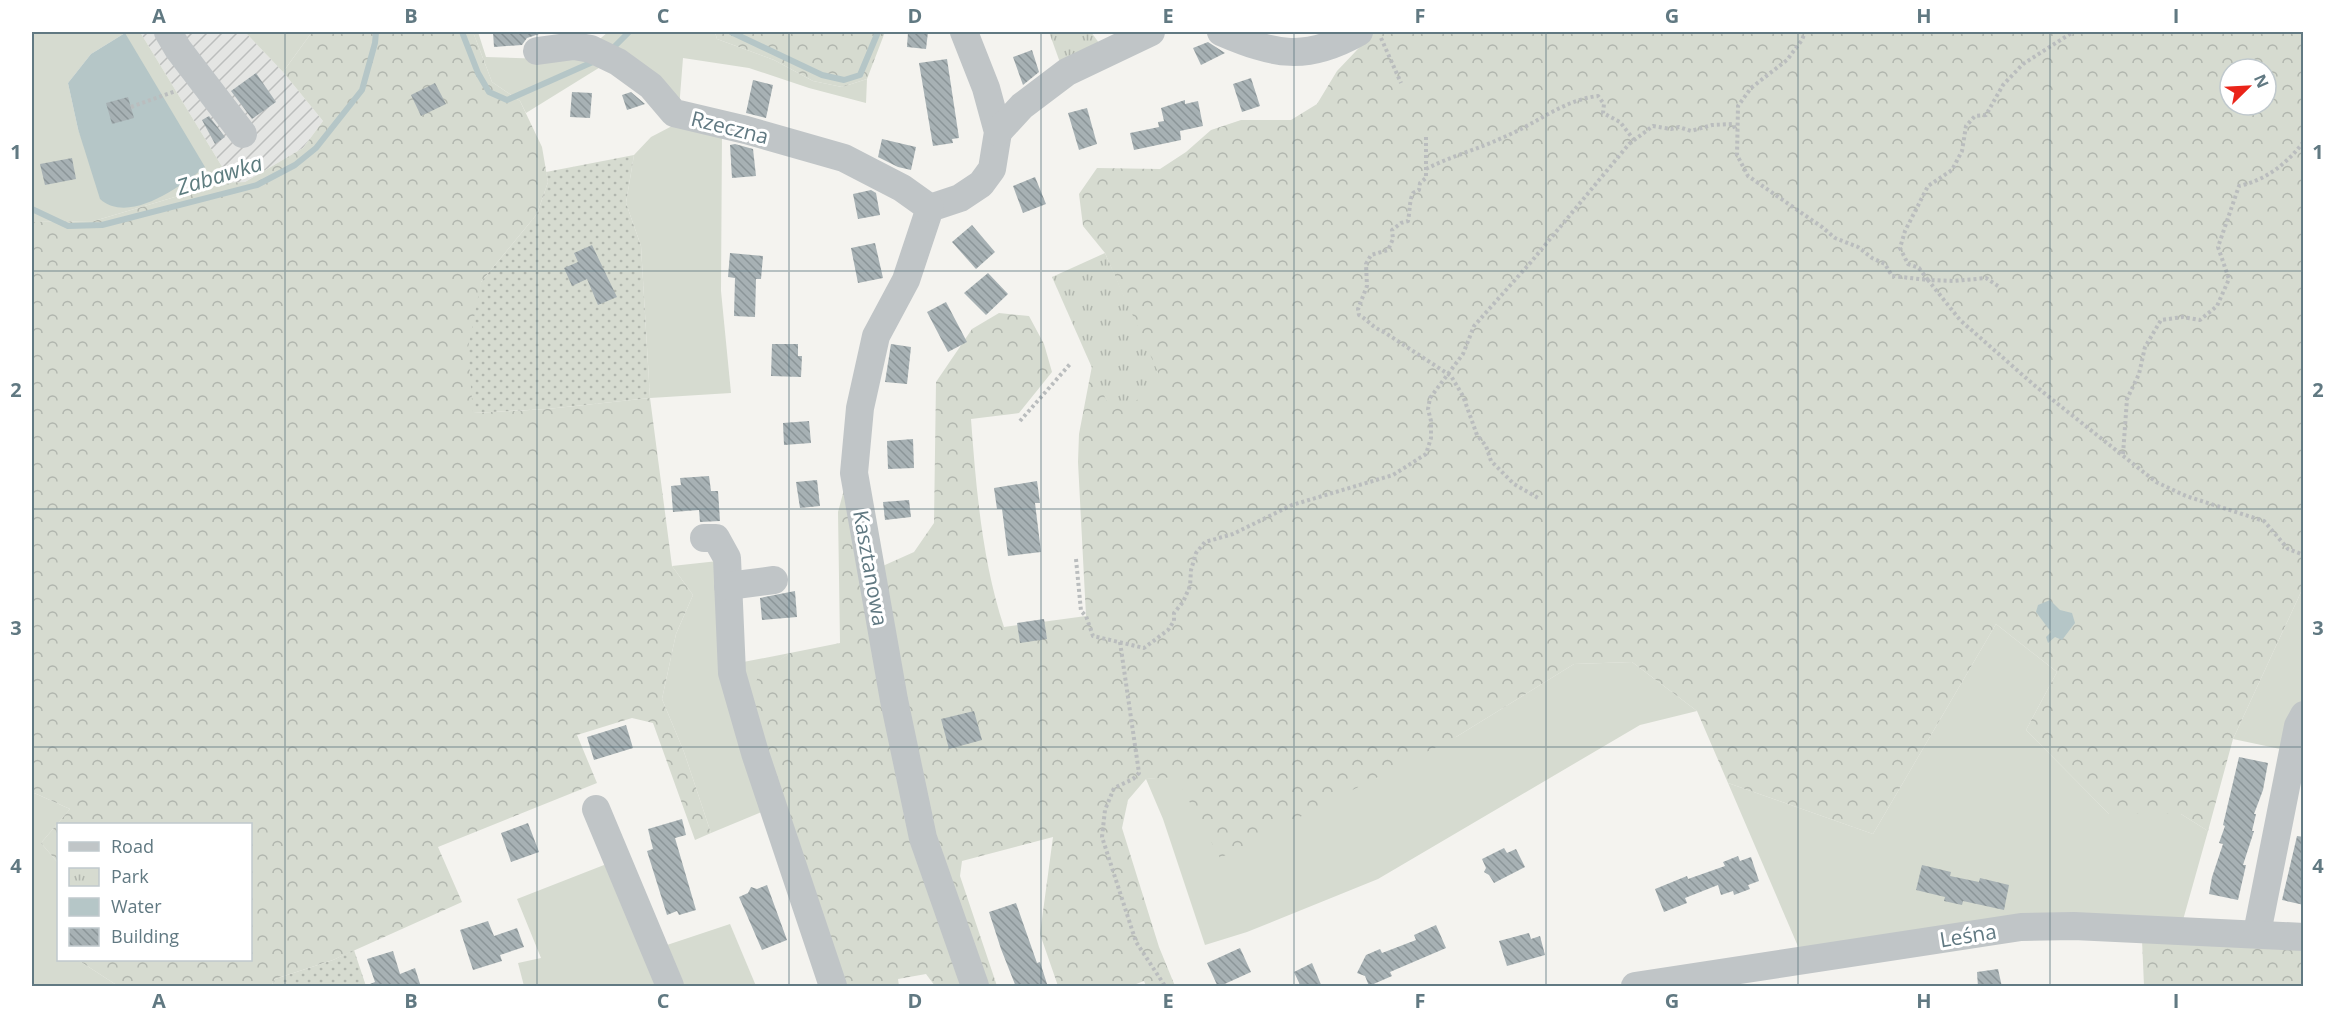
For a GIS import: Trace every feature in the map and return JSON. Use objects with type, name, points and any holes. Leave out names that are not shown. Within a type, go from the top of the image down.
[{"type":"street","points":[[168,32],[178,49],[243,134]]},
{"type":"street","points":[[930,208],[960,198],[981,183],[992,169],[998,132],[986,88],[964,32]]},
{"type":"street","points":[[998,132],[1022,106],[1067,72],[1150,32]]},
{"type":"street","points":[[1221,32],[1252,45],[1287,53],[1335,45],[1359,32]]},
{"type":"street","name":"Rzeczna","points":[[537,51],[574,46],[591,49],[618,62],[651,86],[674,113],[746,130],[844,158],[902,188],[930,208]]},
{"type":"street","name":"Kasztanowa","points":[[930,208],[906,280],[876,336],[860,408],[854,473],[894,700],[923,838],[975,987]]},
{"type":"street","points":[[704,538],[716,538],[727,558],[732,674],[755,753],[833,987]]},
{"type":"street","points":[[728,586],[774,580]]},
{"type":"street","points":[[2257,933],[2301,721]]},
{"type":"street","points":[[596,809],[670,987]]},
{"type":"street","name":"Leśna","points":[[1635,987],[2021,927],[2074,926],[2304,937]]},
{"type":"path","points":[[1378,32],[1401,83]]},
{"type":"path","points":[[1813,32],[1805,32],[1802,40],[1787,60],[1751,88],[1738,106],[1737,155],[1748,176],[1835,238],[1858,247],[1872,258],[1885,264],[1892,276],[1954,281],[1986,278],[1998,286]]},
{"type":"path","points":[[2073,32],[2050,45],[2016,71],[2003,85],[1986,115],[1975,116],[1966,126],[1962,151],[1952,170],[1928,186],[1905,231],[1900,248],[1908,264],[1918,268],[1960,320],[2052,400],[2157,482],[2187,496],[2264,521],[2288,549],[2304,555]]},
{"type":"path","points":[[131,106],[176,91]]},
{"type":"path","points":[[1426,169],[1506,137],[1553,111],[1584,98],[1598,96],[1604,104],[1603,113],[1620,122],[1634,140]]},
{"type":"path","points":[[1076,559],[1081,611],[1086,616],[1094,636],[1144,648],[1168,630],[1174,621],[1174,613],[1183,602],[1190,586],[1191,570],[1197,553],[1205,542],[1233,534],[1292,505],[1393,475],[1426,454],[1431,438],[1431,421],[1428,410],[1430,398],[1463,354],[1473,326],[1532,262],[1634,140],[1653,126],[1671,129],[1679,127],[1691,131],[1712,125],[1733,124],[1737,130]]},
{"type":"path","points":[[1426,137],[1426,178],[1420,183],[1419,190],[1413,193],[1409,202],[1411,209],[1408,221],[1392,230],[1393,239],[1388,250],[1371,255],[1366,264],[1367,286],[1358,309],[1359,315],[1373,328],[1391,336],[1448,373],[1463,396],[1477,435],[1486,446],[1491,461],[1514,484],[1540,499]]},
{"type":"path","points":[[2122,455],[2127,399],[2139,374],[2145,347],[2161,320],[2183,317],[2200,320],[2217,306],[2229,279],[2218,246],[2239,186],[2251,183],[2281,167],[2304,141]]},
{"type":"path","points":[[1020,421],[1071,363]]},
{"type":"path","points":[[1120,642],[1139,773],[1133,779],[1114,788],[1105,810],[1102,837],[1136,942],[1165,987]]},
{"type":"shaded area","points":[[140,32],[245,32],[283,72],[323,121],[303,148],[245,182],[232,183]]},
{"type":"green space","points":[[32,32],[140,32],[232,183],[222,183],[94,221],[32,222]],"holes":[[[125,33],[86,150],[78,129],[68,83],[91,54]]]},
{"type":"green space","points":[[245,32],[312,32],[283,72]]},
{"type":"green space","points":[[312,32],[473,32],[492,82],[520,101],[542,147],[548,182],[537,214],[481,282],[474,413],[547,409],[650,398],[672,566],[693,595],[676,634],[662,699],[684,752],[711,833],[695,840],[653,723],[632,718],[577,735],[597,783],[438,847],[462,902],[333,960],[275,979],[271,986],[118,986],[80,961],[252,961],[252,823],[58,823],[70,809],[32,792],[32,222],[94,221],[222,183],[245,182],[303,148],[323,121],[283,72]]},
{"type":"green space","points":[[473,32],[478,32],[486,57],[610,61],[526,113],[520,101],[492,82]]},
{"type":"green space","points":[[608,32],[715,32],[717,39],[774,60],[813,81],[842,87],[867,79],[866,103],[809,88],[749,68],[683,58],[679,109],[594,44]]},
{"type":"green space","points":[[715,32],[885,32],[867,79],[842,87],[813,81],[774,60],[717,39]]},
{"type":"green space","points":[[1049,32],[1091,32],[1102,47],[1062,68]]},
{"type":"green space","points":[[1374,32],[2303,32],[2303,592],[2301,592],[2233,739],[2208,831],[2181,814],[2109,814],[2026,730],[2057,672],[1996,624],[1873,834],[1728,783],[1697,711],[1632,662],[1574,664],[1456,737],[1220,858],[1176,777],[1146,779],[1128,800],[1122,828],[1159,947],[1175,986],[1146,986],[1144,981],[1131,986],[1058,986],[1040,934],[1053,837],[962,861],[960,876],[997,986],[935,986],[926,974],[898,979],[899,986],[840,986],[751,727],[753,692],[759,673],[790,653],[840,643],[838,512],[845,486],[876,569],[914,552],[934,523],[936,382],[972,329],[999,313],[1029,316],[1044,344],[1052,372],[1019,413],[971,419],[985,550],[1004,627],[1086,616],[1078,462],[1079,434],[1092,366],[1129,309],[1105,253],[1083,226],[1079,194],[1097,168],[1160,169],[1186,152],[1211,130],[1241,120],[1291,120],[1317,104],[1337,71]]},
{"type":"green space","points":[[674,125],[722,131],[721,291],[731,393],[650,398],[641,246],[626,203],[634,155],[651,137]]},
{"type":"green space","points":[[634,155],[626,203],[641,246],[650,398],[547,409],[473,413],[468,348],[481,282],[537,214],[548,182],[546,172]]},
{"type":"green space","points":[[1105,253],[1165,388],[1111,411],[1052,277]]},
{"type":"green space","points":[[718,561],[769,809],[711,833],[684,752],[662,699],[676,634],[693,595],[672,566]]},
{"type":"green space","points":[[2301,592],[2303,592],[2303,706],[2285,750],[2233,739]]},
{"type":"green space","points":[[1996,624],[2057,672],[2026,730],[2109,814],[2181,814],[2208,831],[2183,920],[1800,951],[1728,783],[1873,834]]},
{"type":"green space","points":[[790,653],[759,674],[751,727],[738,663]]},
{"type":"green space","points":[[1632,662],[1697,711],[1640,725],[1378,879],[1247,932],[1205,945],[1163,819],[1146,779],[1456,737],[1574,664]]},
{"type":"green space","points":[[32,792],[70,809],[41,843],[57,862],[57,961],[80,961],[118,986],[32,986]]},
{"type":"green space","points":[[57,824],[57,862],[41,843]]},
{"type":"green space","points":[[604,865],[614,869],[662,986],[524,986],[518,963],[541,958],[517,899]]},
{"type":"green space","points":[[730,924],[756,986],[679,986],[664,946]]},
{"type":"green space","points":[[2142,940],[2303,945],[2303,986],[2144,986]]},
{"type":"green space","points":[[354,950],[366,986],[271,986],[275,979],[333,960]]},
{"type":"water","points":[[125,33],[205,167],[183,184],[154,200],[125,208],[112,206],[100,199],[78,129],[68,83],[91,54]]},
{"type":"water","points":[[2050,600],[2060,610],[2072,613],[2075,623],[2062,640],[2055,637],[2048,643],[2046,637],[2051,632],[2036,612],[2038,605]]},
{"type":"building","points":[[493,32],[539,32],[539,34],[527,38],[522,45],[494,47]]},
{"type":"building","points":[[908,32],[928,32],[926,49],[907,47]]},
{"type":"building","points":[[1208,42],[1225,53],[1201,65],[1193,48]]},
{"type":"building","points":[[1032,50],[1039,72],[1023,85],[1013,57]]},
{"type":"building","points":[[947,59],[959,138],[952,139],[953,143],[933,146],[919,63]]},
{"type":"building","points":[[256,73],[276,102],[252,119],[231,91]]},
{"type":"building","points":[[1251,78],[1260,106],[1242,112],[1233,84]]},
{"type":"building","points":[[753,80],[773,85],[766,118],[746,113]]},
{"type":"building","points":[[435,83],[446,104],[421,116],[411,95]]},
{"type":"building","points":[[572,92],[592,93],[590,118],[570,117]]},
{"type":"building","points":[[631,92],[645,104],[627,110],[622,95]]},
{"type":"building","points":[[128,97],[134,118],[112,124],[106,103]]},
{"type":"building","points":[[1185,100],[1185,104],[1198,101],[1203,126],[1180,131],[1181,140],[1134,150],[1130,133],[1159,127],[1158,122],[1164,121],[1161,108]]},
{"type":"building","points":[[1087,108],[1097,144],[1079,150],[1068,113]]},
{"type":"building","points":[[209,116],[225,137],[215,144],[202,120]]},
{"type":"building","points":[[882,139],[916,147],[911,170],[898,167],[878,157]]},
{"type":"building","points":[[735,144],[753,149],[756,176],[732,178],[730,145]]},
{"type":"building","points":[[72,158],[76,179],[45,185],[40,164]]},
{"type":"building","points":[[1035,177],[1046,204],[1023,213],[1013,186]]},
{"type":"building","points":[[871,190],[876,193],[880,215],[858,219],[853,194]]},
{"type":"building","points":[[972,225],[995,252],[976,269],[952,242]]},
{"type":"building","points":[[875,243],[883,278],[858,283],[851,248]]},
{"type":"building","points":[[592,245],[617,297],[598,305],[587,279],[572,286],[564,268],[578,262],[574,253]]},
{"type":"building","points":[[730,253],[763,256],[761,279],[756,279],[755,317],[734,316],[735,278],[728,277]]},
{"type":"building","points":[[988,273],[1008,294],[986,315],[964,293]]},
{"type":"building","points":[[946,302],[967,342],[948,352],[927,312]]},
{"type":"building","points":[[772,344],[798,344],[798,356],[802,356],[801,377],[771,376]]},
{"type":"building","points":[[891,344],[911,347],[907,384],[885,382]]},
{"type":"building","points":[[809,421],[811,443],[784,445],[783,423]]},
{"type":"building","points":[[913,439],[914,468],[888,469],[887,441]]},
{"type":"building","points":[[709,476],[711,491],[718,491],[720,521],[700,522],[699,510],[673,512],[671,486],[681,485],[680,478]]},
{"type":"building","points":[[817,480],[820,506],[800,508],[796,482]]},
{"type":"building","points":[[1037,481],[1040,503],[1035,503],[1041,552],[1008,556],[1002,509],[997,509],[994,488]]},
{"type":"building","points":[[909,500],[911,517],[885,520],[883,502]]},
{"type":"building","points":[[795,591],[797,617],[762,620],[760,598]]},
{"type":"building","points":[[1044,619],[1047,639],[1020,643],[1017,623]]},
{"type":"building","points":[[974,711],[982,740],[949,749],[941,719]]},
{"type":"building","points":[[626,725],[633,748],[594,760],[587,737]]},
{"type":"building","points":[[2239,757],[2268,763],[2263,790],[2254,814],[2256,814],[2252,831],[2254,831],[2243,865],[2246,865],[2238,900],[2209,894],[2223,844],[2219,843],[2225,826],[2223,825]]},
{"type":"building","points":[[682,819],[686,835],[675,838],[696,910],[679,915],[677,911],[667,915],[647,851],[653,849],[648,829]]},
{"type":"building","points":[[528,823],[539,852],[511,862],[501,833]]},
{"type":"building","points":[[2297,836],[2304,837],[2304,905],[2282,900]]},
{"type":"building","points":[[1504,848],[1507,853],[1516,849],[1525,867],[1494,883],[1484,872],[1486,868],[1482,859]]},
{"type":"building","points":[[1738,856],[1740,861],[1751,857],[1759,881],[1748,885],[1750,889],[1734,895],[1733,891],[1721,895],[1718,885],[1685,898],[1687,903],[1664,912],[1655,889],[1687,876],[1688,879],[1725,866],[1723,862]]},
{"type":"building","points":[[1922,865],[1951,872],[1950,876],[1979,882],[1980,878],[2009,885],[2004,910],[1963,901],[1962,905],[1944,901],[1945,897],[1916,890]]},
{"type":"building","points":[[767,885],[787,940],[762,950],[739,897],[748,893],[751,887],[757,889]]},
{"type":"building","points":[[1016,903],[1048,987],[1016,987],[1001,949],[989,912]]},
{"type":"building","points":[[488,921],[494,936],[517,928],[524,947],[500,955],[502,961],[473,970],[460,930]]},
{"type":"building","points":[[1436,925],[1446,948],[1390,972],[1392,976],[1369,986],[1365,976],[1357,973],[1366,955],[1380,949],[1382,953],[1416,940],[1414,935]]},
{"type":"building","points":[[1529,933],[1531,939],[1540,936],[1545,955],[1507,966],[1499,941]]},
{"type":"building","points":[[1240,948],[1251,972],[1218,987],[1207,963]]},
{"type":"building","points":[[393,951],[400,974],[415,968],[421,987],[371,987],[370,984],[375,982],[367,959]]},
{"type":"building","points":[[1312,963],[1322,987],[1301,987],[1294,972]]},
{"type":"building","points":[[1998,969],[2002,987],[1978,987],[1977,972]]},
{"type":"waterway","name":"Zabawka","points":[[32,209],[68,226],[102,225],[257,185],[295,165],[316,148],[362,90],[376,32]]},
{"type":"waterway","name":"Zabawka","points":[[462,32],[478,73],[489,92],[507,100],[595,61]]},
{"type":"waterway","name":"Zabawka","points":[[612,49],[629,32]]},
{"type":"waterway","name":"Zabawka","points":[[731,32],[822,75],[844,80],[860,75],[878,32]]}]
